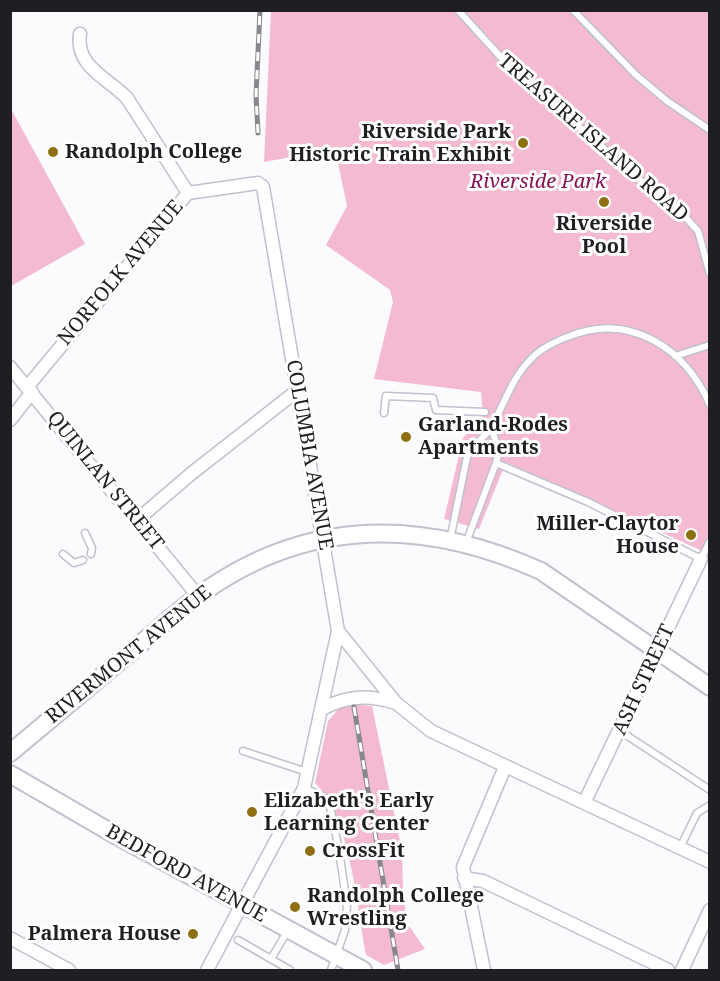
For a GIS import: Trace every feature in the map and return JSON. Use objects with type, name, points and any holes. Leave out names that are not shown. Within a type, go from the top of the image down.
[{"type":"main road","name":"RIVERMONT AVENUE","points":[[10,753],[198,596],[261,560],[324,540],[382,533],[412,534],[458,541],[491,550],[541,572],[710,687]]},
{"type":"main road","name":"BEDFORD AVENUE","points":[[10,774],[288,930],[333,963],[363,970]]},
{"type":"street","points":[[80,34],[82,57],[96,75],[115,85],[127,98],[188,193]]},
{"type":"street","name":"NORFOLK AVENUE","points":[[10,420],[30,389],[188,193],[248,183],[258,183],[263,187]]},
{"type":"street","name":"COLUMBIA AVENUE","points":[[263,187],[338,630],[396,703],[431,730],[710,862]]},
{"type":"street","name":"QUINLAN STREET","points":[[10,367],[198,596]]},
{"type":"street","points":[[137,520],[192,472],[298,390]]},
{"type":"street","name":"ASH STREET","points":[[585,801],[701,559]]},
{"type":"street","points":[[207,970],[244,905],[304,788],[338,630]]},
{"type":"street","name":"COLUMBIA AVENUE","points":[[322,709],[339,700],[358,696],[396,703]]},
{"type":"street","points":[[484,970],[482,951],[463,867],[505,767]]},
{"type":"street","points":[[464,878],[483,881],[668,970]]},
{"type":"street","points":[[682,970],[710,910]]},
{"type":"street","points":[[10,938],[69,970]]},
{"type":"lane","name":"TREASURE ISLAND ROAD","points":[[458,10],[507,64],[642,181],[671,201],[698,231],[710,274]]},
{"type":"lane","points":[[573,10],[636,75],[667,101],[710,130]]},
{"type":"lane","points":[[458,541],[467,457],[472,445],[491,428],[515,378],[532,357],[555,342],[579,332],[604,326],[633,332],[659,343],[675,356],[699,380],[710,405]]},
{"type":"lane","points":[[675,356],[710,345]]},
{"type":"lane","points":[[384,413],[386,396],[433,398],[436,410],[485,412]]},
{"type":"lane","points":[[458,541],[496,463],[499,450],[491,428]]},
{"type":"lane","points":[[496,463],[588,502],[701,559],[710,541]]},
{"type":"lane","points":[[86,533],[92,548],[91,554]]},
{"type":"lane","points":[[63,554],[74,563],[84,560]]},
{"type":"lane","points":[[620,732],[710,790]]},
{"type":"lane","points":[[243,751],[308,772]]},
{"type":"lane","points":[[304,788],[323,796],[329,802],[339,850],[347,905],[345,930],[333,963]]},
{"type":"lane","points":[[679,848],[696,813],[710,805]]},
{"type":"lane","points":[[271,959],[288,930]]},
{"type":"lane","points":[[238,940],[290,970]]},
{"type":"green space","name":"Riverside Park","points":[[271,11],[709,11],[709,554],[506,462],[479,529],[444,519],[463,438],[483,415],[481,392],[374,379],[393,302],[390,290],[326,245],[347,206],[335,149],[264,162]]},
{"type":"green space","points":[[10,107],[85,244],[11,286],[10,286]]},
{"type":"green space","points":[[349,704],[372,706],[402,851],[407,923],[425,949],[384,965],[366,955],[344,839],[327,798],[315,783],[328,721],[341,706]]},
{"type":"railway","points":[[258,133],[256,95],[260,10]]},
{"type":"railway","points":[[354,707],[398,970]]},
{"type":"place","name":"Riverside Park Historic Train Exhibit","points":[[523,143]]},
{"type":"place","name":"Randolph College","points":[[53,152]]},
{"type":"place","name":"Riverside Pool","points":[[604,202]]},
{"type":"place","name":"Garland-Rodes Apartments","points":[[406,437]]},
{"type":"place","name":"Miller-Claytor House","points":[[691,535]]},
{"type":"place","name":"Elizabeth's Early Learning Center","points":[[252,812]]},
{"type":"place","name":"CrossFit","points":[[310,851]]},
{"type":"place","name":"Randolph College Wrestling","points":[[295,907]]},
{"type":"place","name":"Palmera House","points":[[193,934]]}]
